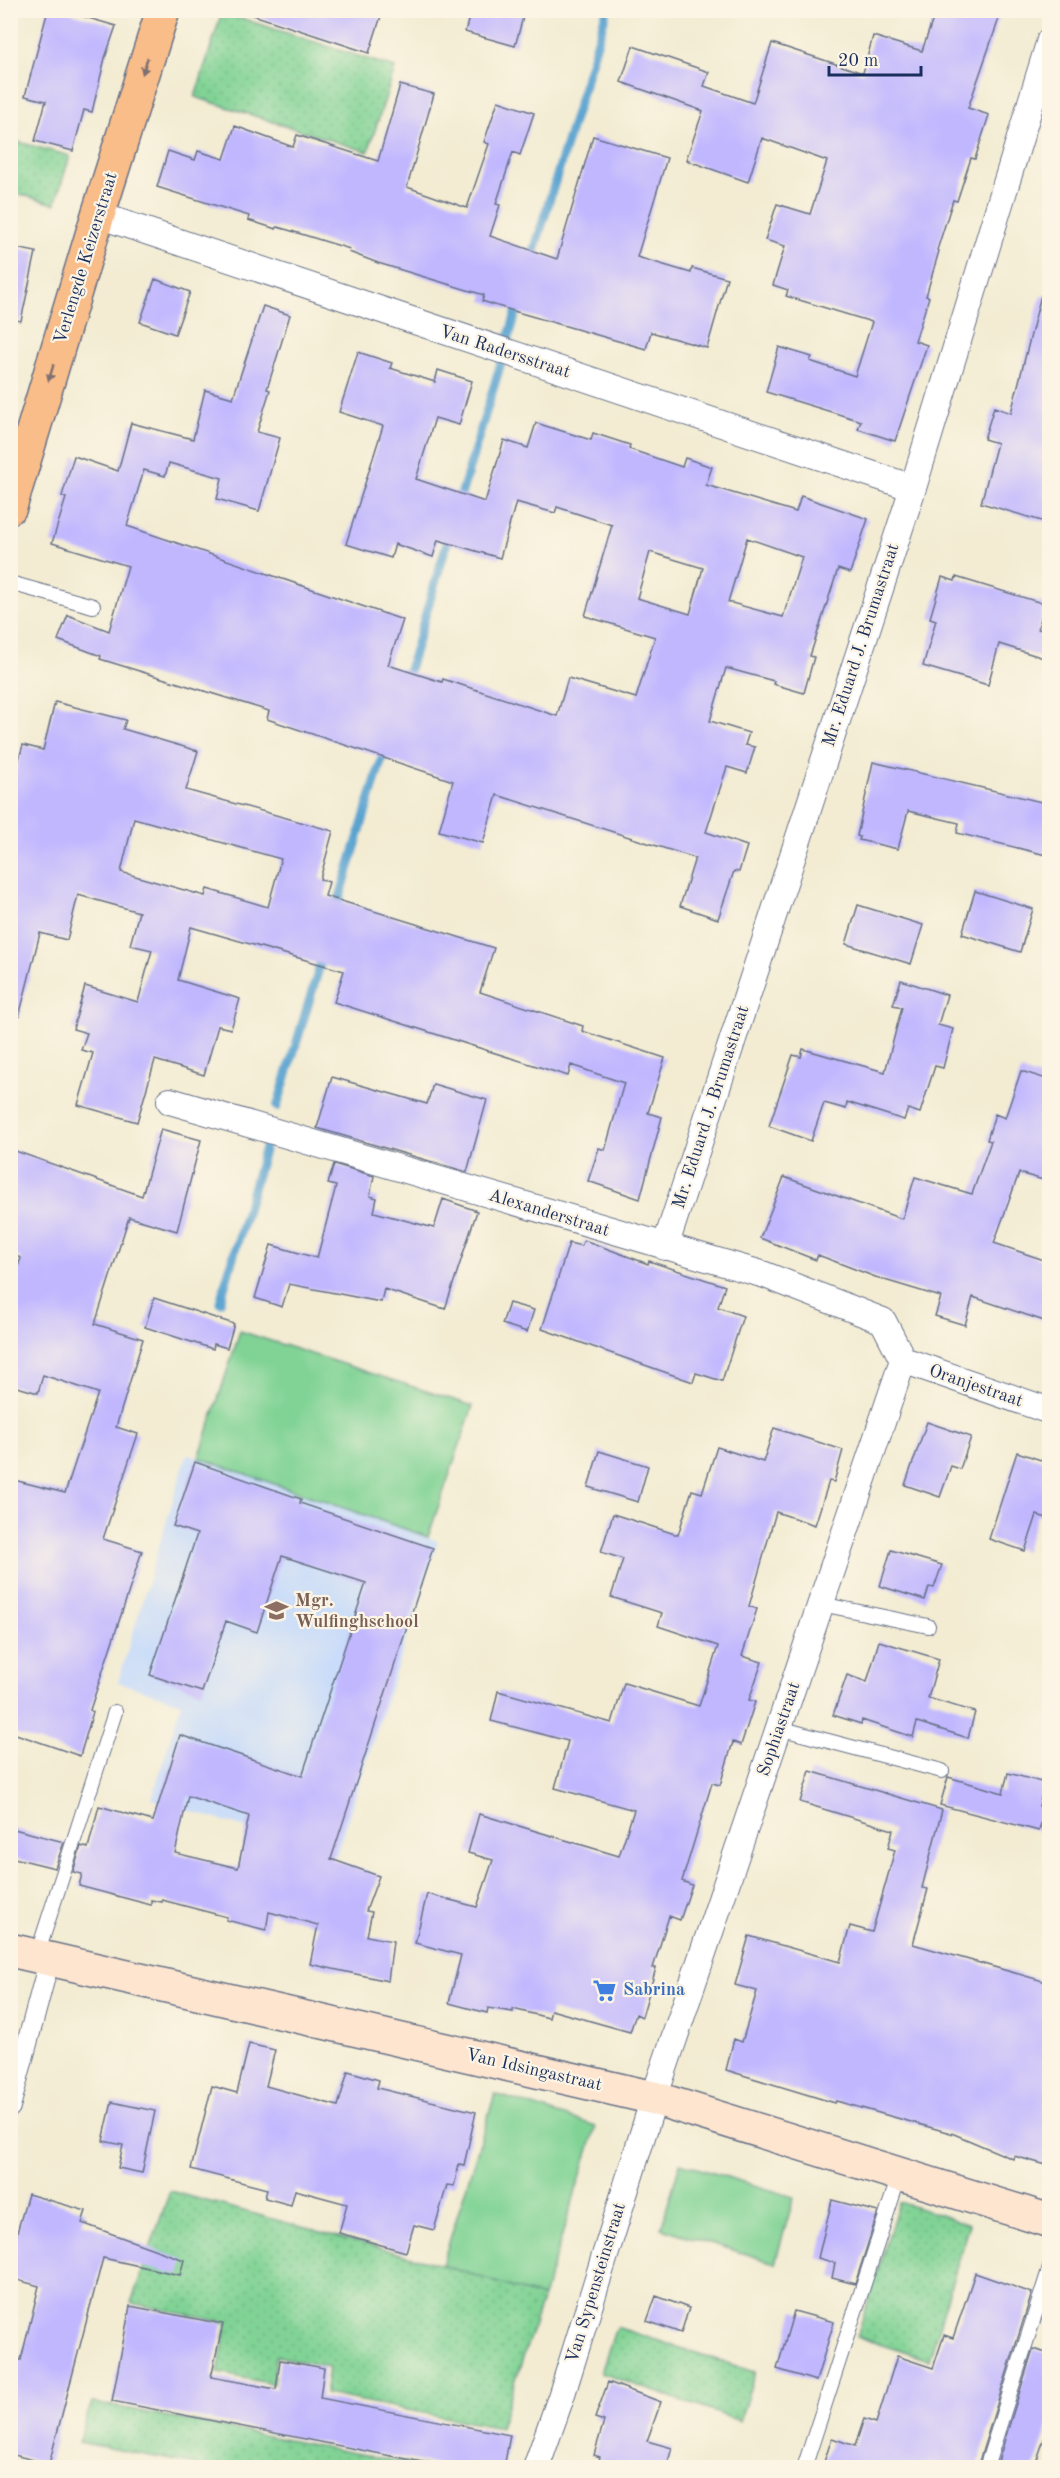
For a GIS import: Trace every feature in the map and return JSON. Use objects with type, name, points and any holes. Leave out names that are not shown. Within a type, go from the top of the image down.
[{"type":"main road","name":"Verlengde Keizerstraat","points":[[10,507],[98,215],[163,10]]},
{"type":"main road","name":"Van Idsingastraat","points":[[32,1954],[654,2098],[1050,2221]]},
{"type":"street","name":"Mr. Eduard J. Brumastraat","points":[[665,1247],[913,488],[1050,40]]},
{"type":"street","name":"Van Radersstraat","points":[[98,215],[913,488]]},
{"type":"street","name":"Alexanderstraat","points":[[170,1101],[765,1275],[883,1321],[903,1360]]},
{"type":"street","name":"Oranjestraat","points":[[903,1360],[1050,1411]]},
{"type":"street","name":"Sophiastraat","points":[[654,2098],[903,1360]]},
{"type":"street","points":[[10,2107],[32,1954]]},
{"type":"street","name":"Van Sypensteinstraat","points":[[536,2468],[654,2098]]},
{"type":"lane","points":[[10,583],[93,606]]},
{"type":"lane","points":[[821,1604],[928,1626]]},
{"type":"lane","points":[[32,1954],[115,1712]]},
{"type":"lane","points":[[779,1728],[942,1772]]},
{"type":"lane","points":[[804,2468],[900,2173]]},
{"type":"lane","points":[[986,2468],[1050,2267]]},
{"type":"shaded area","name":"Mgr. Wulfinghschool","points":[[187,1454],[438,1541],[336,1856],[152,1799],[181,1703],[118,1682]]},
{"type":"green space","points":[[222,12],[395,68],[368,152],[195,97]]},
{"type":"green space","points":[[11,140],[70,156],[55,204],[11,192]]},
{"type":"green space","points":[[240,1331],[473,1406],[428,1537],[199,1458]]},
{"type":"green space","points":[[495,2094],[596,2126],[543,2297],[442,2265]]},
{"type":"green space","points":[[680,2163],[794,2197],[775,2263],[661,2228]]},
{"type":"green space","points":[[170,2191],[442,2265],[543,2297],[500,2428],[325,2394],[329,2367],[276,2356],[273,2384],[218,2373],[227,2323],[131,2303]]},
{"type":"green space","points":[[899,2202],[969,2224],[929,2360],[857,2337]]},
{"type":"green space","points":[[616,2327],[755,2372],[740,2421],[601,2373]]},
{"type":"green space","points":[[92,2402],[426,2467],[207,2467],[78,2442]]},
{"type":"building","points":[[48,10],[61,10],[116,26],[105,58],[92,112],[84,110],[73,151],[35,141],[46,101],[25,96]]},
{"type":"building","points":[[253,10],[383,10],[369,53],[253,15]]},
{"type":"building","points":[[471,10],[525,10],[515,46],[465,32]]},
{"type":"building","points":[[936,10],[1002,10],[968,108],[989,115],[975,159],[971,158],[957,201],[953,200],[937,250],[939,251],[926,296],[929,297],[915,341],[927,345],[895,441],[858,429],[861,421],[766,392],[779,347],[812,357],[810,361],[855,376],[872,322],[786,296],[788,290],[773,285],[785,246],[765,240],[777,204],[810,214],[827,161],[762,138],[748,182],[686,160],[703,111],[621,82],[633,46],[709,72],[704,86],[753,103],[772,43],[863,73],[873,36],[922,51]]},
{"type":"building","points":[[400,85],[434,94],[407,187],[467,208],[489,144],[484,142],[498,101],[534,113],[520,155],[513,152],[496,204],[500,205],[490,236],[557,259],[593,136],[667,158],[637,257],[691,273],[692,268],[727,278],[707,348],[651,332],[646,349],[510,310],[482,301],[484,295],[378,263],[349,252],[350,249],[277,227],[276,229],[248,220],[249,216],[157,187],[168,151],[195,160],[198,151],[224,159],[235,126],[293,147],[297,135],[378,161]]},
{"type":"building","points":[[10,247],[36,252],[21,321],[10,319]]},
{"type":"building","points":[[155,279],[190,292],[175,334],[140,322]]},
{"type":"building","points":[[1041,295],[1050,296],[1050,507],[1045,522],[981,503],[997,443],[984,439],[994,407],[1011,413]]},
{"type":"building","points":[[263,306],[290,315],[267,389],[270,390],[257,432],[280,438],[259,511],[217,499],[222,478],[169,463],[165,476],[144,470],[127,526],[403,620],[388,665],[442,682],[443,679],[557,716],[568,678],[636,698],[655,637],[585,616],[612,525],[557,507],[555,513],[516,502],[500,558],[438,540],[433,557],[395,544],[391,558],[346,544],[383,426],[339,412],[358,352],[392,363],[390,368],[435,382],[438,370],[472,381],[459,425],[435,418],[416,479],[485,502],[504,440],[528,448],[536,423],[591,440],[593,433],[630,445],[629,449],[682,467],[685,458],[712,467],[706,485],[796,512],[801,496],[868,519],[850,573],[838,569],[810,656],[814,657],[804,693],[773,684],[774,681],[726,668],[710,721],[749,733],[745,745],[755,747],[747,773],[727,767],[706,832],[747,846],[739,872],[734,871],[718,919],[680,906],[695,858],[497,795],[483,843],[439,831],[453,781],[267,719],[269,711],[100,659],[101,656],[58,640],[68,615],[109,631],[128,566],[52,543],[66,498],[62,496],[74,456],[118,471],[131,423],[193,439],[205,390],[233,398]],"holes":[[[747,538],[802,557],[783,617],[728,602]],[[650,552],[703,568],[690,614],[637,598]]]},
{"type":"building","points":[[942,577],[955,581],[956,577],[1045,604],[1038,629],[1050,632],[1050,660],[999,644],[988,685],[923,666],[936,620],[930,618]]},
{"type":"building","points":[[55,702],[126,720],[123,729],[198,751],[186,790],[333,831],[320,879],[329,882],[325,896],[494,948],[480,992],[583,1026],[582,1031],[665,1058],[648,1113],[662,1117],[640,1199],[588,1181],[599,1148],[605,1150],[624,1083],[571,1065],[568,1076],[334,1002],[344,971],[191,927],[178,980],[240,999],[231,1029],[218,1026],[204,1075],[155,1060],[137,1122],[78,1105],[93,1053],[81,1050],[87,1033],[73,1029],[85,986],[138,1002],[152,950],[130,945],[139,912],[78,895],[67,940],[40,933],[19,1017],[10,1016],[10,780],[13,780],[23,745],[43,750]],"holes":[[[134,818],[281,859],[268,907],[207,889],[205,896],[121,872]]]},
{"type":"building","points":[[873,762],[1050,804],[1050,856],[957,833],[959,823],[908,811],[898,849],[859,840],[860,837],[857,836]]},
{"type":"building","points":[[975,891],[1033,909],[1020,952],[962,934]]},
{"type":"building","points":[[858,905],[923,925],[911,964],[846,944]]},
{"type":"building","points":[[901,980],[947,995],[938,1025],[953,1029],[943,1068],[935,1066],[920,1113],[908,1109],[904,1120],[847,1102],[846,1109],[824,1103],[811,1141],[769,1126],[793,1055],[801,1057],[803,1049],[885,1072],[902,1007],[893,1005]]},
{"type":"building","points":[[1021,1071],[1050,1080],[1050,1182],[1019,1173],[994,1243],[1050,1262],[1050,1323],[973,1297],[965,1325],[935,1316],[941,1297],[878,1278],[818,1255],[816,1260],[760,1238],[784,1177],[902,1219],[915,1177],[972,1194],[991,1141],[987,1140],[995,1114],[1005,1118]]},
{"type":"building","points":[[332,1077],[427,1104],[433,1084],[487,1100],[467,1172],[317,1128]]},
{"type":"building","points":[[161,1129],[201,1140],[177,1231],[129,1217],[95,1324],[143,1339],[116,1427],[138,1434],[103,1539],[142,1551],[90,1710],[93,1712],[80,1756],[10,1732],[10,1479],[65,1493],[98,1393],[43,1375],[38,1393],[10,1385],[10,1290],[21,1258],[10,1254],[10,1149],[142,1196]]},
{"type":"building","points":[[334,1164],[374,1176],[370,1196],[377,1198],[374,1212],[434,1228],[443,1199],[477,1211],[445,1309],[384,1289],[381,1302],[289,1284],[282,1307],[255,1298],[271,1245],[317,1258],[336,1186],[328,1184]]},
{"type":"building","points":[[584,1240],[648,1264],[649,1261],[725,1286],[718,1307],[743,1316],[722,1381],[696,1373],[693,1382],[542,1329],[569,1243],[581,1246]]},
{"type":"building","points":[[154,1298],[234,1324],[227,1348],[214,1344],[213,1349],[145,1327]]},
{"type":"building","points":[[509,1303],[534,1310],[527,1332],[502,1324]]},
{"type":"building","points":[[927,1422],[971,1437],[960,1469],[951,1466],[940,1497],[905,1485]]},
{"type":"building","points":[[774,1428],[843,1450],[834,1482],[829,1481],[815,1525],[776,1512],[749,1606],[757,1609],[742,1656],[762,1662],[749,1700],[755,1702],[741,1745],[733,1742],[720,1785],[712,1783],[682,1881],[692,1885],[680,1920],[669,1916],[653,1968],[656,1968],[642,2017],[636,2014],[630,2032],[551,2010],[549,2018],[513,2009],[513,2012],[488,2008],[487,2013],[449,2003],[461,1955],[415,1943],[427,1894],[477,1907],[493,1860],[468,1853],[479,1814],[619,1856],[634,1810],[555,1788],[568,1741],[491,1721],[498,1691],[612,1723],[624,1683],[699,1706],[718,1646],[658,1626],[662,1613],[611,1597],[623,1559],[601,1552],[613,1514],[678,1535],[692,1490],[702,1493],[717,1447],[763,1462]]},
{"type":"building","points":[[599,1451],[648,1466],[638,1502],[588,1487]]},
{"type":"building","points":[[1017,1452],[1050,1463],[1050,1519],[1037,1515],[1025,1551],[989,1539]]},
{"type":"building","points":[[195,1462],[301,1499],[300,1503],[433,1548],[331,1859],[379,1876],[366,1911],[372,1912],[367,1936],[393,1941],[388,1981],[310,1964],[318,1925],[269,1912],[266,1930],[162,1900],[162,1902],[151,1900],[151,1905],[79,1886],[82,1874],[73,1872],[81,1846],[88,1848],[99,1806],[153,1821],[180,1735],[302,1776],[366,1583],[282,1556],[257,1632],[226,1621],[202,1692],[150,1675],[197,1534],[173,1526]],"holes":[[[188,1796],[249,1816],[238,1868],[175,1853]]]},
{"type":"building","points":[[891,1550],[942,1565],[934,1588],[929,1587],[925,1600],[880,1586]]},
{"type":"building","points":[[879,1641],[939,1659],[928,1698],[975,1712],[968,1738],[917,1722],[913,1737],[862,1720],[861,1724],[833,1715],[847,1675],[867,1682]]},
{"type":"building","points":[[810,1771],[942,1810],[922,1888],[928,1889],[913,1944],[1050,1983],[1050,2166],[1014,2156],[1013,2159],[954,2134],[836,2101],[835,2103],[726,2070],[734,2039],[742,2042],[757,1991],[735,1985],[749,1936],[840,1962],[850,1926],[872,1932],[895,1850],[888,1848],[893,1830],[800,1802]]},
{"type":"building","points":[[1008,1773],[1045,1783],[1039,1806],[1045,1808],[1039,1831],[940,1805],[948,1777],[1003,1793]]},
{"type":"building","points":[[10,1828],[64,1842],[55,1868],[10,1857]]},
{"type":"building","points":[[249,2044],[275,2050],[266,2086],[338,2106],[348,2071],[379,2080],[377,2088],[476,2112],[464,2165],[459,2164],[454,2186],[447,2185],[434,2230],[414,2225],[406,2252],[339,2233],[347,2204],[295,2190],[291,2205],[265,2198],[267,2189],[191,2169],[212,2086],[237,2093]]},
{"type":"building","points":[[112,2102],[155,2111],[142,2173],[118,2168],[123,2145],[103,2141]]},
{"type":"building","points":[[28,2194],[86,2211],[82,2223],[184,2260],[180,2275],[103,2258],[49,2464],[10,2454],[10,2357],[21,2360],[39,2286],[10,2278],[10,2257]]},
{"type":"building","points":[[832,2200],[878,2212],[855,2284],[832,2278],[835,2263],[818,2258]]},
{"type":"building","points":[[975,2273],[1032,2293],[977,2468],[822,2468],[832,2438],[855,2446],[864,2419],[876,2423],[897,2356],[933,2368],[944,2335],[953,2338]]},
{"type":"building","points":[[656,2296],[689,2308],[681,2333],[647,2321]]},
{"type":"building","points":[[130,2306],[223,2324],[211,2377],[276,2389],[280,2360],[324,2368],[320,2398],[510,2435],[504,2468],[452,2468],[112,2401]]},
{"type":"building","points":[[794,2311],[834,2322],[816,2381],[777,2369]]},
{"type":"building","points":[[1033,2349],[1050,2354],[1050,2422],[1034,2468],[996,2468]]},
{"type":"building","points":[[608,2382],[661,2402],[647,2441],[672,2448],[666,2468],[597,2468],[600,2457],[594,2455],[604,2421],[595,2418]]},
{"type":"waterway","points":[[531,261],[607,10]]},
{"type":"waterway","points":[[458,505],[520,300]]},
{"type":"waterway","points":[[405,683],[450,533]]},
{"type":"waterway","points":[[336,910],[386,745]]},
{"type":"waterway","points":[[277,1107],[324,952]]},
{"type":"waterway","points":[[220,1302],[266,1144]]},
{"type":"place","name":"Mgr. Wulfinghschool","points":[[277,1611]]},
{"type":"place","name":"Sabrina","points":[[605,1990]]}]
